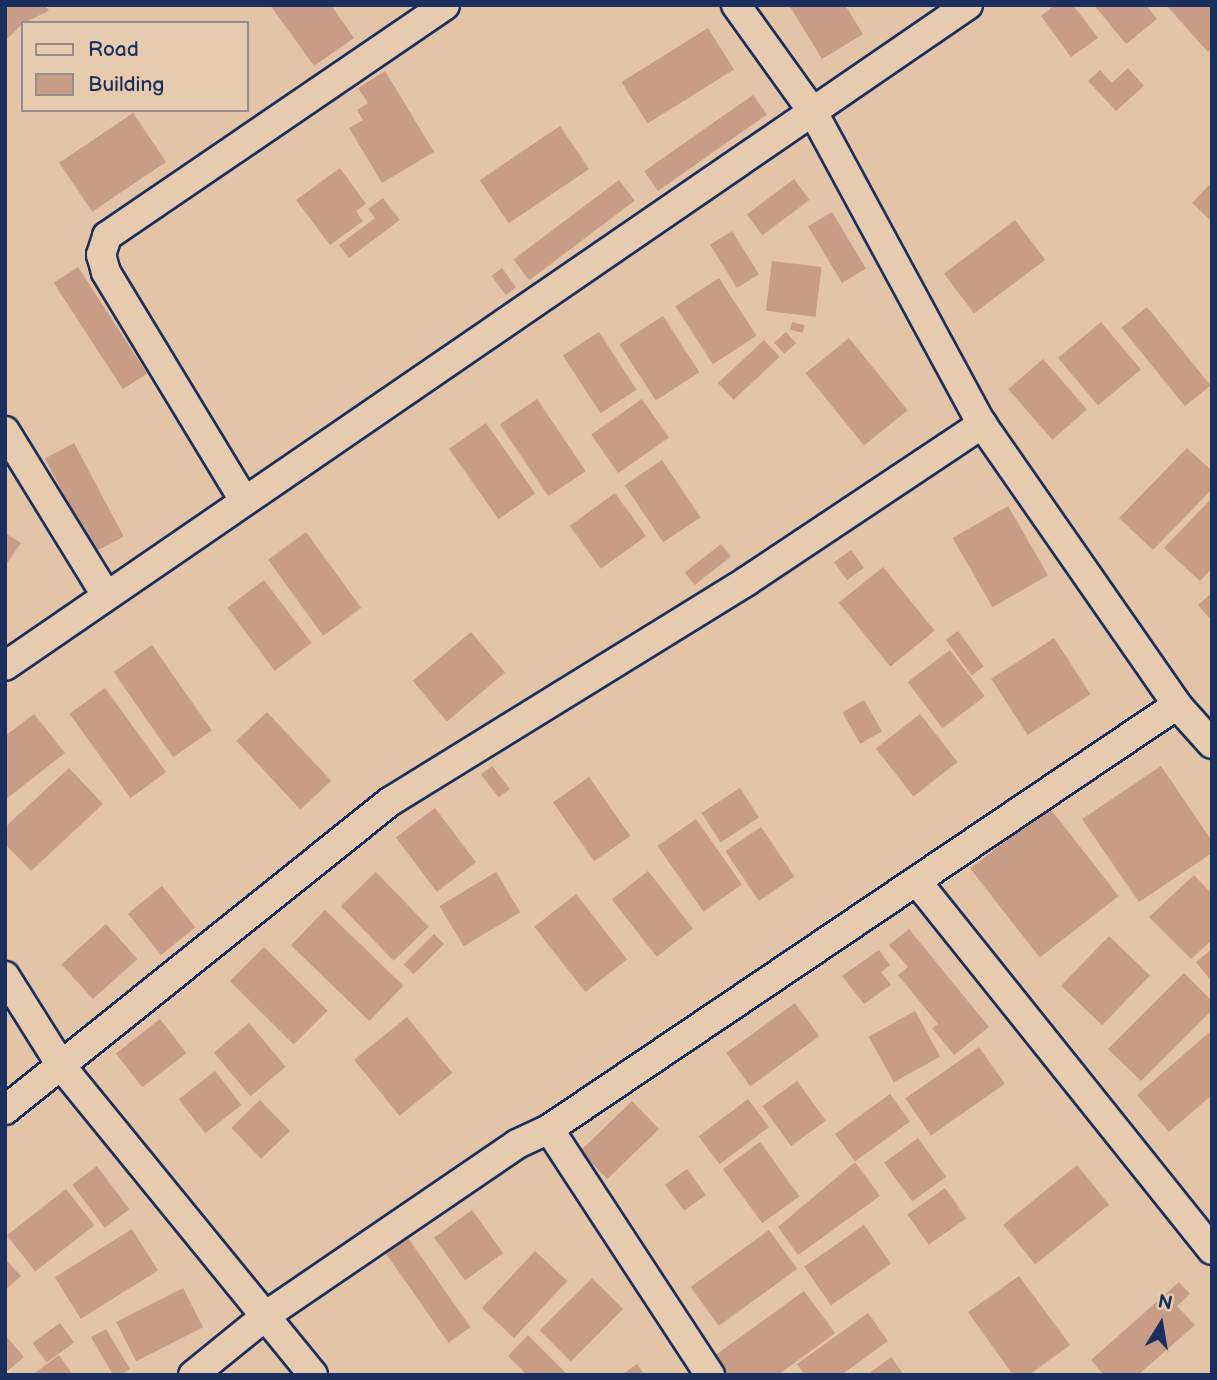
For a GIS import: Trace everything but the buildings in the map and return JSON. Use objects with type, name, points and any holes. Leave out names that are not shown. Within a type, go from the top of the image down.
[{"type":"street","points":[[242,497],[106,272],[102,255],[107,236],[445,5]]},
{"type":"street","points":[[736,5],[813,112],[982,424],[1177,705],[1212,744]]},
{"type":"street","points":[[5,666],[104,592],[242,497],[968,5]]},
{"type":"street","points":[[5,1110],[391,801],[747,581],[982,424]]},
{"type":"street","points":[[5,432],[104,592]]},
{"type":"street","points":[[193,1375],[268,1314],[517,1144],[549,1129],[918,883],[1177,705]]},
{"type":"street","points":[[918,883],[1212,1250]]},
{"type":"street","points":[[5,976],[62,1067],[268,1314],[313,1375]]},
{"type":"street","points":[[549,1129],[710,1375]]}]
